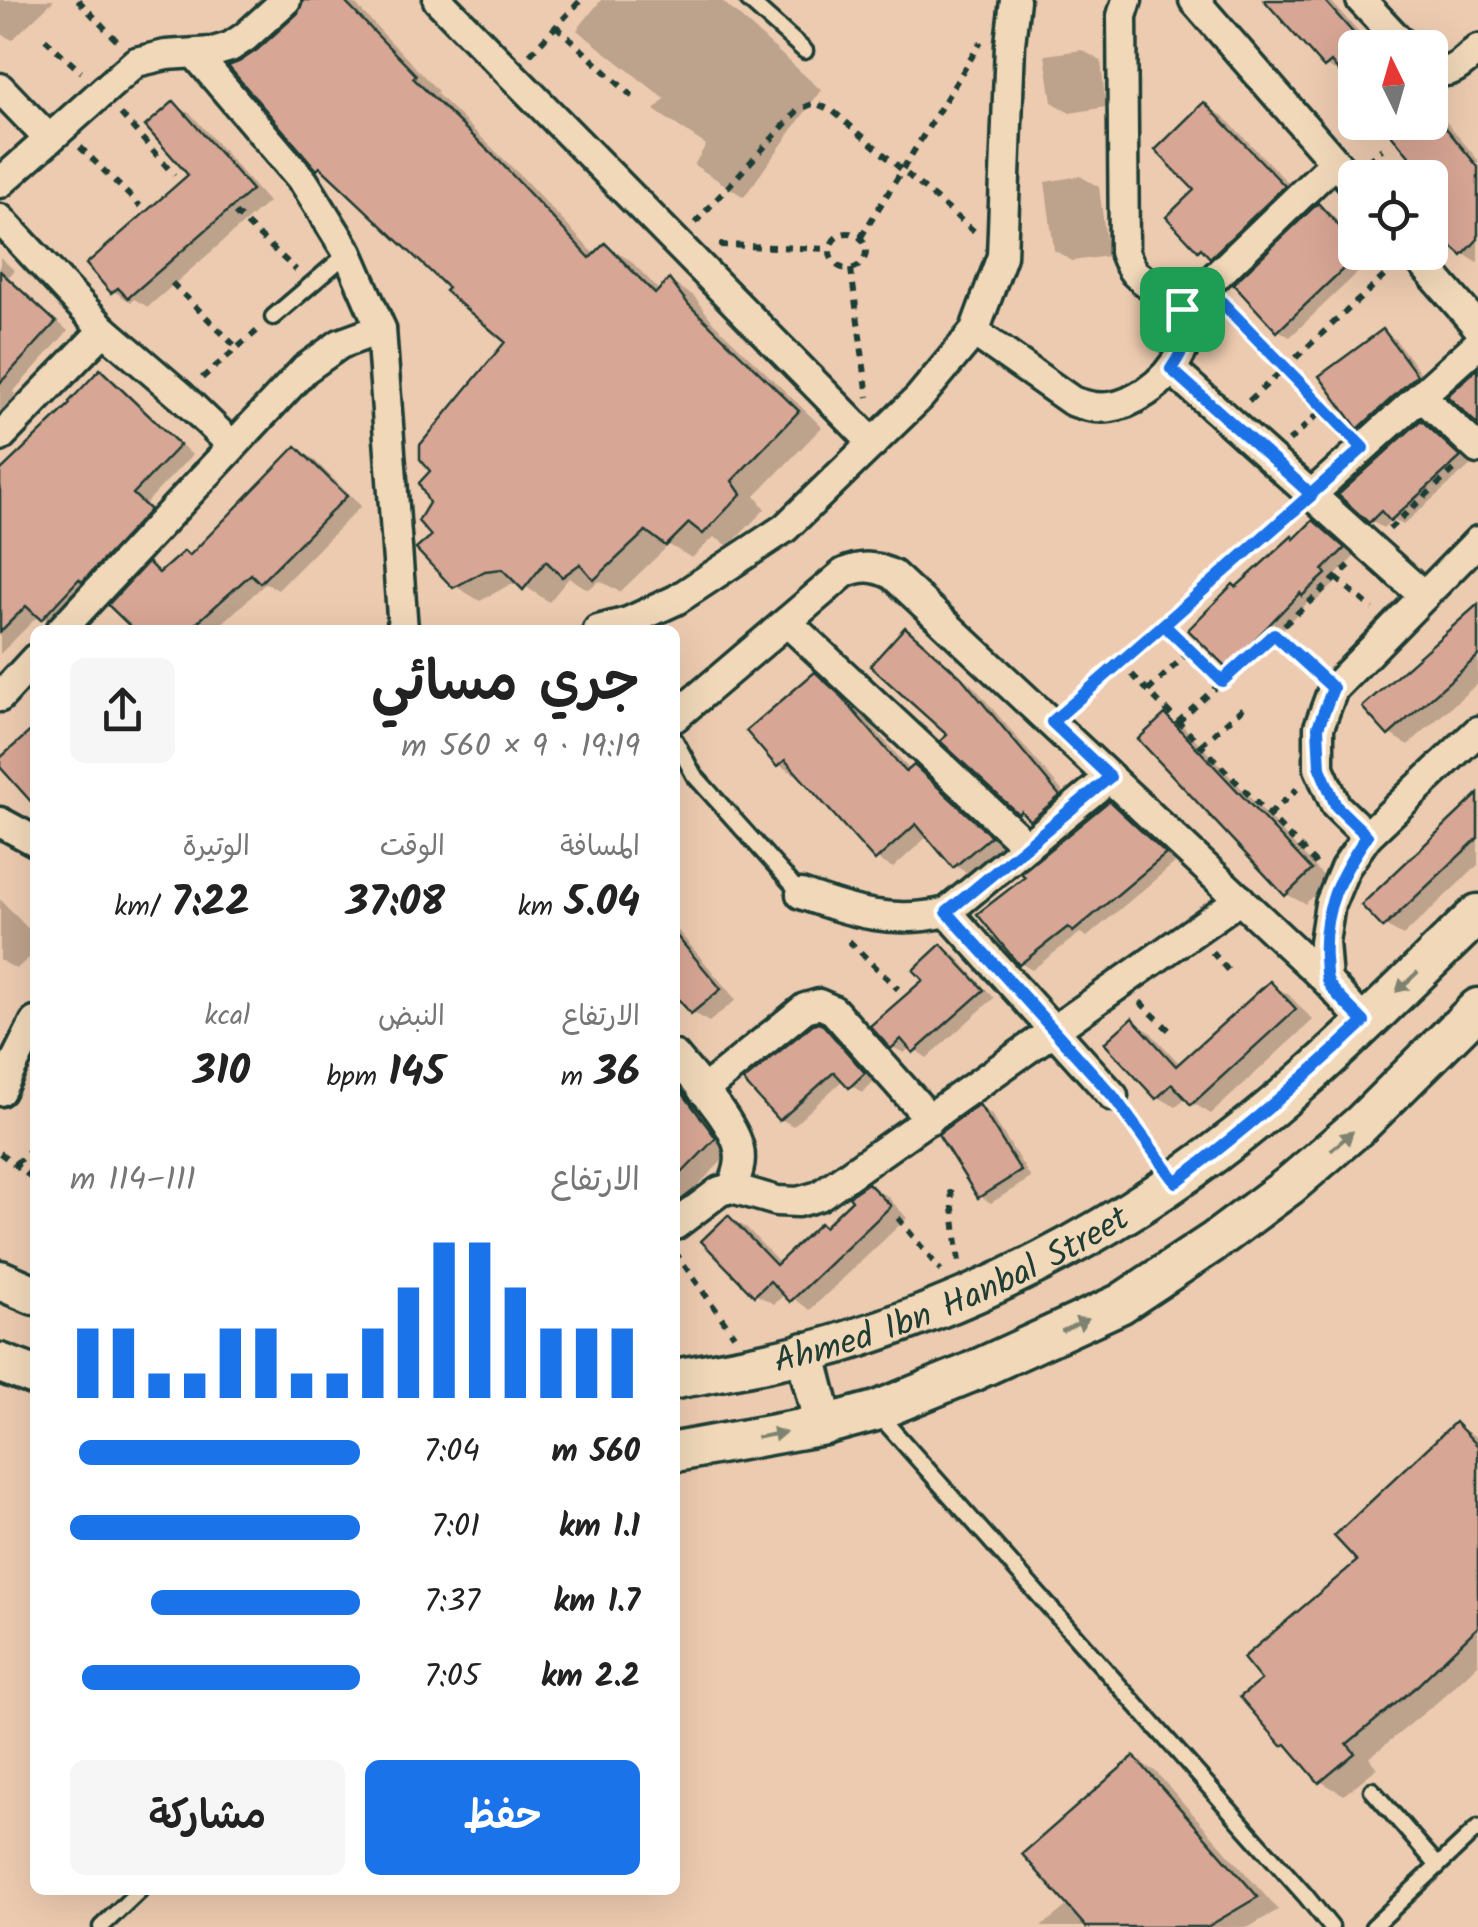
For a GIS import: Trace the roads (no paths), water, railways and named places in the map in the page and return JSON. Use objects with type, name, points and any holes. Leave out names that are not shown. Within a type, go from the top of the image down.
[{"type":"street","points":[[0,183],[136,62],[214,52],[230,46],[286,0]]},
{"type":"street","points":[[438,0],[874,442]]},
{"type":"street","points":[[632,625],[786,528],[919,398],[974,332],[1002,256],[1015,0]]},
{"type":"street","points":[[974,332],[1072,401],[1108,409],[1126,405],[1151,390],[1171,369],[1188,341],[1187,319],[1182,309],[1136,274],[1124,252],[1122,16],[1127,0]]},
{"type":"street","points":[[1194,0],[1338,167]]},
{"type":"street","points":[[1361,0],[1389,30]]},
{"type":"street","points":[[1448,72],[1457,69],[1478,49]]},
{"type":"street","points":[[196,54],[304,182],[348,253],[382,330],[403,625]]},
{"type":"street","points":[[0,88],[55,134]]},
{"type":"street","points":[[1182,309],[1334,162]]},
{"type":"street","points":[[0,219],[104,330],[232,445]]},
{"type":"street","points":[[1416,270],[1478,327]]},
{"type":"street","points":[[0,437],[104,330]]},
{"type":"street","points":[[66,625],[305,369],[340,344],[382,330]]},
{"type":"street","points":[[1312,495],[1478,344]]},
{"type":"street","points":[[1171,369],[1424,596]]},
{"type":"street","points":[[1421,396],[1478,449]]},
{"type":"street","points":[[1367,836],[1336,806],[1320,768],[1318,727],[1333,688],[1478,541]]},
{"type":"street","points":[[680,713],[844,573],[869,566],[882,569],[893,574],[1052,722],[1327,981],[1364,1022]]},
{"type":"street","points":[[787,622],[1027,846]]},
{"type":"street","points":[[0,696],[30,663]]},
{"type":"street","points":[[1327,981],[1324,942],[1330,904],[1344,868],[1367,836],[1478,731]]},
{"type":"street","points":[[802,894],[849,911],[899,918],[947,912],[1110,777]]},
{"type":"street","points":[[0,822],[30,838]]},
{"type":"street","points":[[680,1221],[720,1191],[732,1188],[778,1202],[819,1196],[1240,900]]},
{"type":"street","points":[[947,912],[1113,1096]]},
{"type":"street","name":"Ahmed Ibn Hanbal Street","points":[[680,1378],[754,1365],[900,1324],[963,1299],[1108,1226],[1241,1133],[1302,1081],[1478,914]]},
{"type":"street","points":[[703,1091],[804,1008],[819,1004],[834,1010],[930,1119]]},
{"type":"street","points":[[680,1451],[824,1426],[876,1412],[1120,1304],[1290,1186],[1360,1124],[1478,1008]]},
{"type":"street","points":[[0,1091],[30,1032]]},
{"type":"street","points":[[680,1062],[732,1130],[739,1149],[739,1170],[732,1188]]},
{"type":"street","points":[[0,1280],[30,1293]]},
{"type":"street","points":[[805,1352],[824,1426]]},
{"type":"street","points":[[0,1362],[30,1374]]},
{"type":"lane","points":[[748,0],[804,51]]},
{"type":"lane","points":[[273,317],[348,253]]},
{"type":"lane","points":[[680,749],[694,776],[802,894]]},
{"type":"lane","points":[[876,1412],[1330,1927]]},
{"type":"lane","points":[[1372,1790],[1438,1866]]},
{"type":"lane","points":[[1373,1927],[1478,1828]]},
{"type":"lane","points":[[101,1927],[135,1895]]}]
